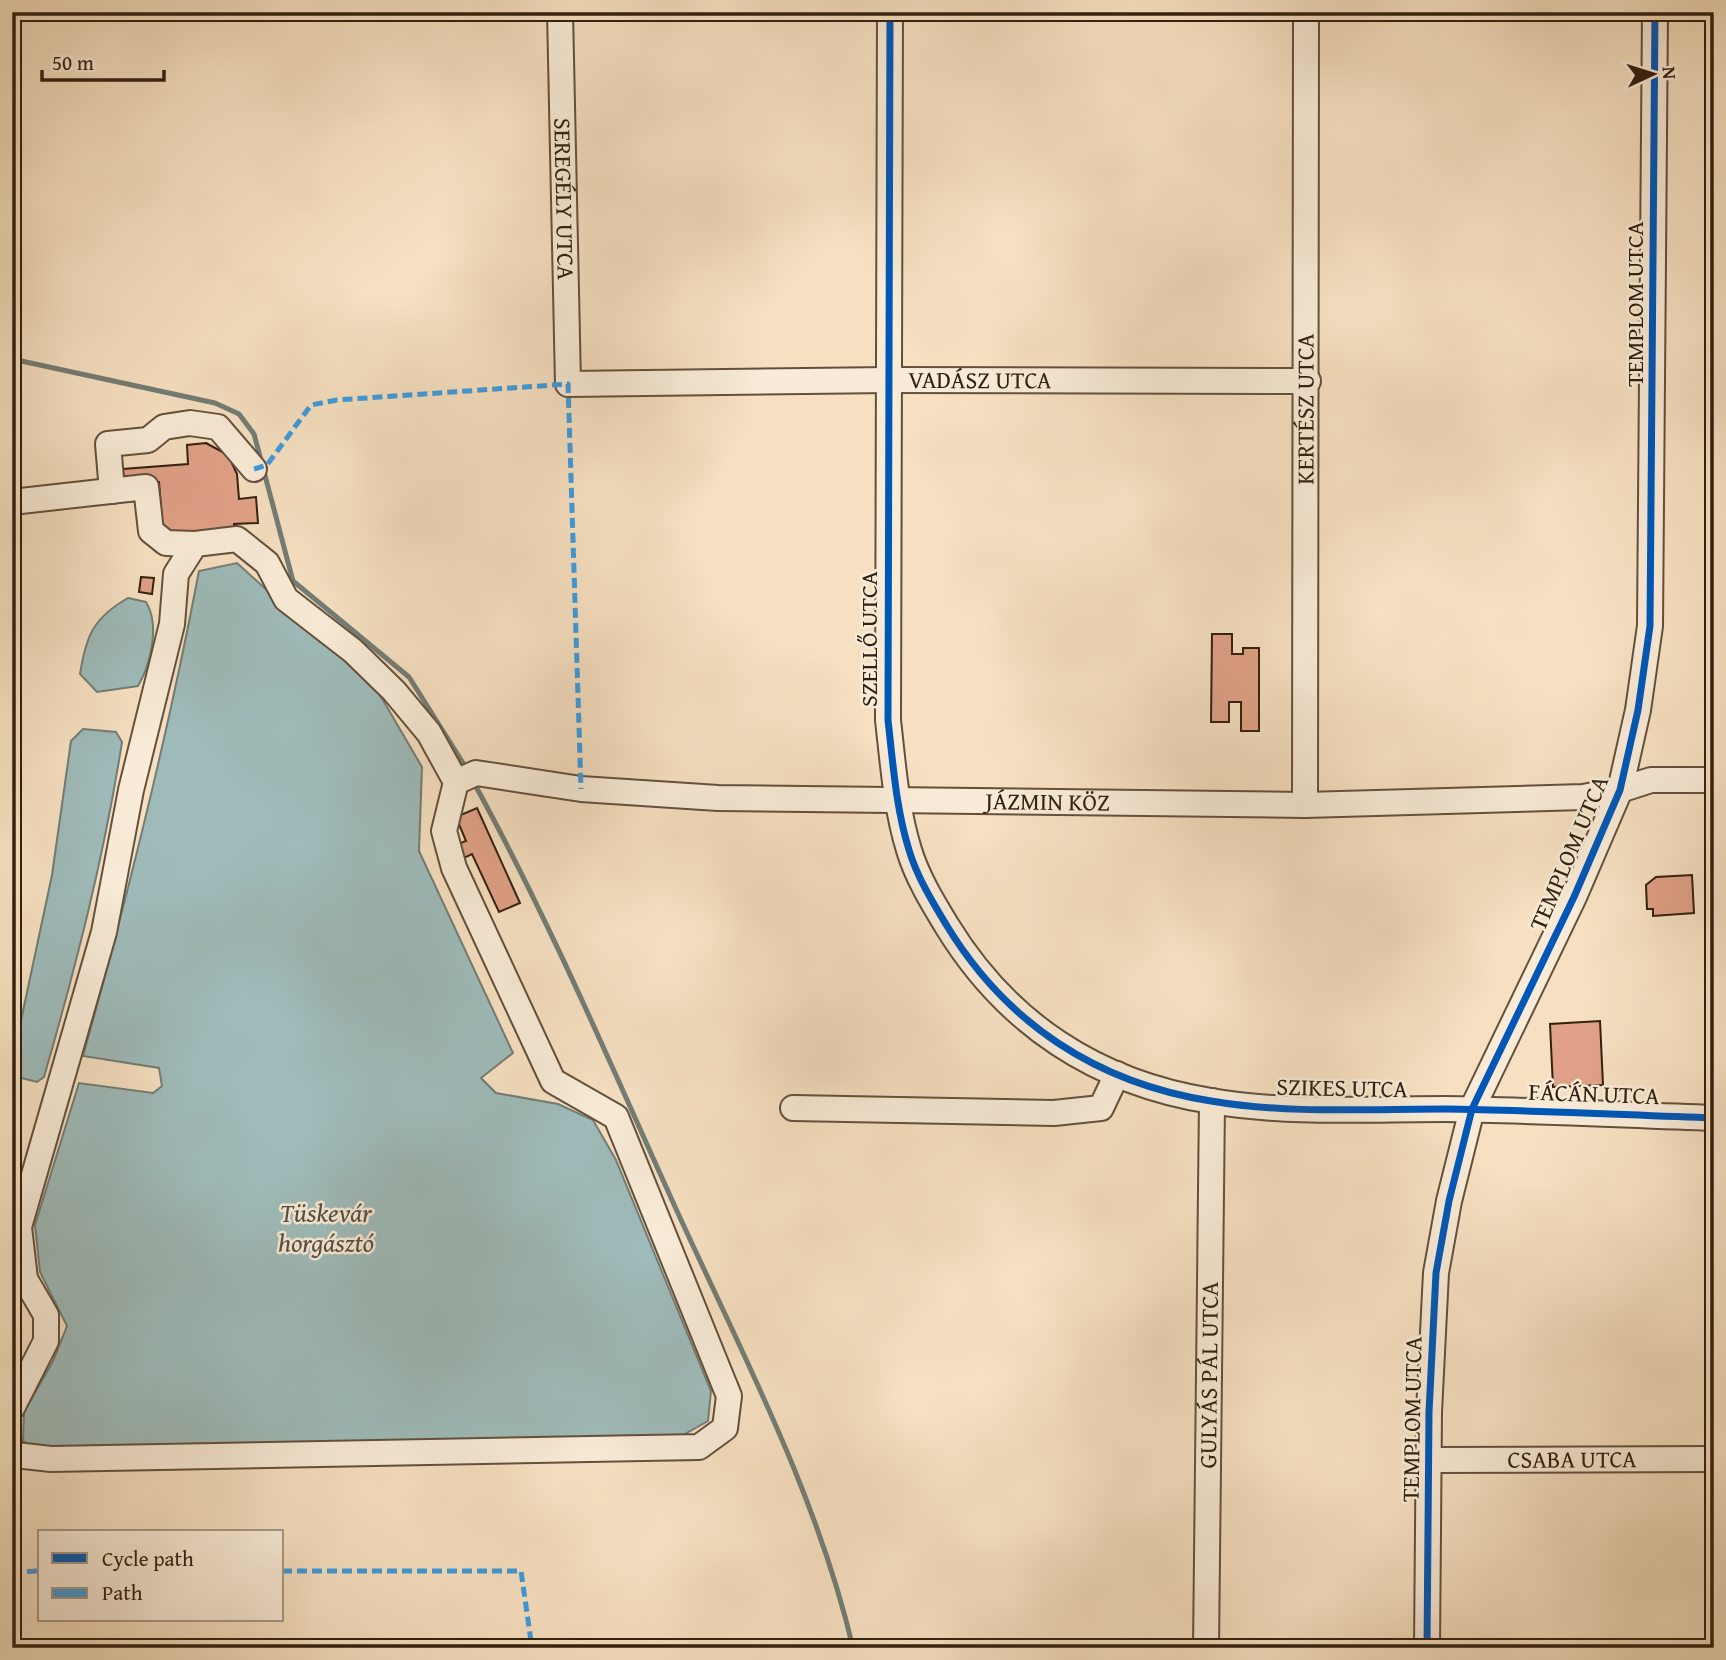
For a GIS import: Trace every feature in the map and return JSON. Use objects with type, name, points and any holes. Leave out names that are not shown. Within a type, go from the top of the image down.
[{"type":"street","name":"SEREGÉLY UTCA","points":[[560,12],[568,384]]},
{"type":"street","name":"SZELLŐ UTCA","points":[[890,12],[888,720],[897,798],[910,852],[935,906],[967,958],[1001,998],[1031,1026],[1089,1062],[1116,1074],[1152,1088],[1212,1101]]},
{"type":"street","name":"KERTÉSZ UTCA","points":[[1305,805],[1307,12]]},
{"type":"street","name":"TEMPLOM UTCA","points":[[1427,1648],[1436,1273],[1449,1201],[1472,1109],[1574,897],[1620,790],[1638,710],[1650,626],[1655,12]]},
{"type":"street","name":"VADÁSZ UTCA","points":[[568,384],[889,380],[1308,381]]},
{"type":"street","points":[[112,491],[107,444],[148,440],[164,427],[190,422],[218,427],[254,469]]},
{"type":"street","points":[[12,502],[146,487],[151,531],[166,543],[195,544],[237,539],[267,563],[286,599],[353,651],[394,691],[466,777],[444,831],[454,868],[553,1081],[616,1117],[729,1396],[724,1428],[699,1447],[51,1459],[15,1455],[12,1450]]},
{"type":"street","points":[[12,1408],[46,1341],[46,1315],[24,1279],[19,1227],[104,932],[131,790],[172,624],[176,574],[195,544]]},
{"type":"street","name":"JÁZMIN KÖZ","points":[[466,777],[581,789],[718,798],[897,798],[1305,805],[1549,799],[1620,790],[1651,780],[1714,780]]},
{"type":"street","points":[[793,1108],[1054,1113],[1101,1108],[1116,1074]]},
{"type":"street","name":"SZIKES UTCA","points":[[1212,1101],[1286,1108],[1472,1109]]},
{"type":"street","name":"GULYÁS PÁL UTCA","points":[[1206,1648],[1212,1101]]},
{"type":"street","name":"FÁCÁN UTCA","points":[[1472,1109],[1714,1118]]},
{"type":"street","name":"CSABA UTCA","points":[[1430,1460],[1714,1459]]},
{"type":"water","name":"Tüskevár horgásztó","points":[[237,563],[377,690],[422,767],[419,851],[513,1053],[481,1078],[496,1093],[558,1104],[593,1120],[616,1160],[711,1391],[708,1421],[683,1435],[45,1453],[23,1441],[24,1412],[53,1361],[67,1326],[40,1272],[35,1225],[79,1083],[153,1093],[162,1086],[159,1068],[83,1056],[146,815],[199,571]]},
{"type":"water","points":[[128,598],[146,602],[150,611],[153,633],[147,667],[138,686],[97,692],[80,674],[85,649],[99,621]]},
{"type":"water","points":[[83,729],[116,732],[122,742],[107,827],[78,953],[44,1077],[37,1082],[13,1076],[13,1058],[52,875],[71,741]]},
{"type":"building","points":[[206,443],[228,455],[237,474],[239,499],[256,497],[258,523],[234,524],[235,536],[163,533],[159,482],[124,485],[123,469],[188,464],[187,445]]},
{"type":"building","points":[[141,577],[154,578],[152,594],[139,592]]},
{"type":"building","points":[[1212,634],[1232,634],[1232,654],[1243,654],[1243,648],[1259,648],[1259,731],[1241,731],[1241,702],[1229,702],[1229,722],[1211,722]]},
{"type":"building","points":[[477,808],[520,903],[499,912],[472,854],[464,858],[458,844],[466,841],[456,817]]},
{"type":"building","points":[[1692,875],[1694,913],[1653,916],[1653,909],[1647,909],[1646,885],[1656,877]]},
{"type":"building","points":[[1600,1021],[1603,1085],[1553,1087],[1550,1024]]},
{"type":"waterway","points":[[12,359],[215,403],[239,414],[254,434],[293,581],[409,677],[468,771]]},
{"type":"waterway","points":[[474,783],[556,946],[778,1431],[821,1538],[853,1648]]},
{"type":"marked path","points":[[254,469],[267,465],[311,405],[337,400],[568,384],[581,789]]},
{"type":"marked path","points":[[12,1572],[38,1571]]},
{"type":"marked path","points":[[284,1571],[521,1571],[532,1648]]},
{"type":"cycle path","points":[[890,12],[888,720],[898,802],[912,860],[936,908],[971,961],[1027,1020],[1059,1044],[1093,1064],[1130,1080],[1211,1101],[1269,1108],[1327,1110],[1444,1109],[1714,1118]]},
{"type":"cycle path","points":[[1427,1648],[1429,1412],[1436,1273],[1449,1201],[1472,1109],[1574,897],[1620,790],[1638,710],[1650,626],[1655,12]]}]
